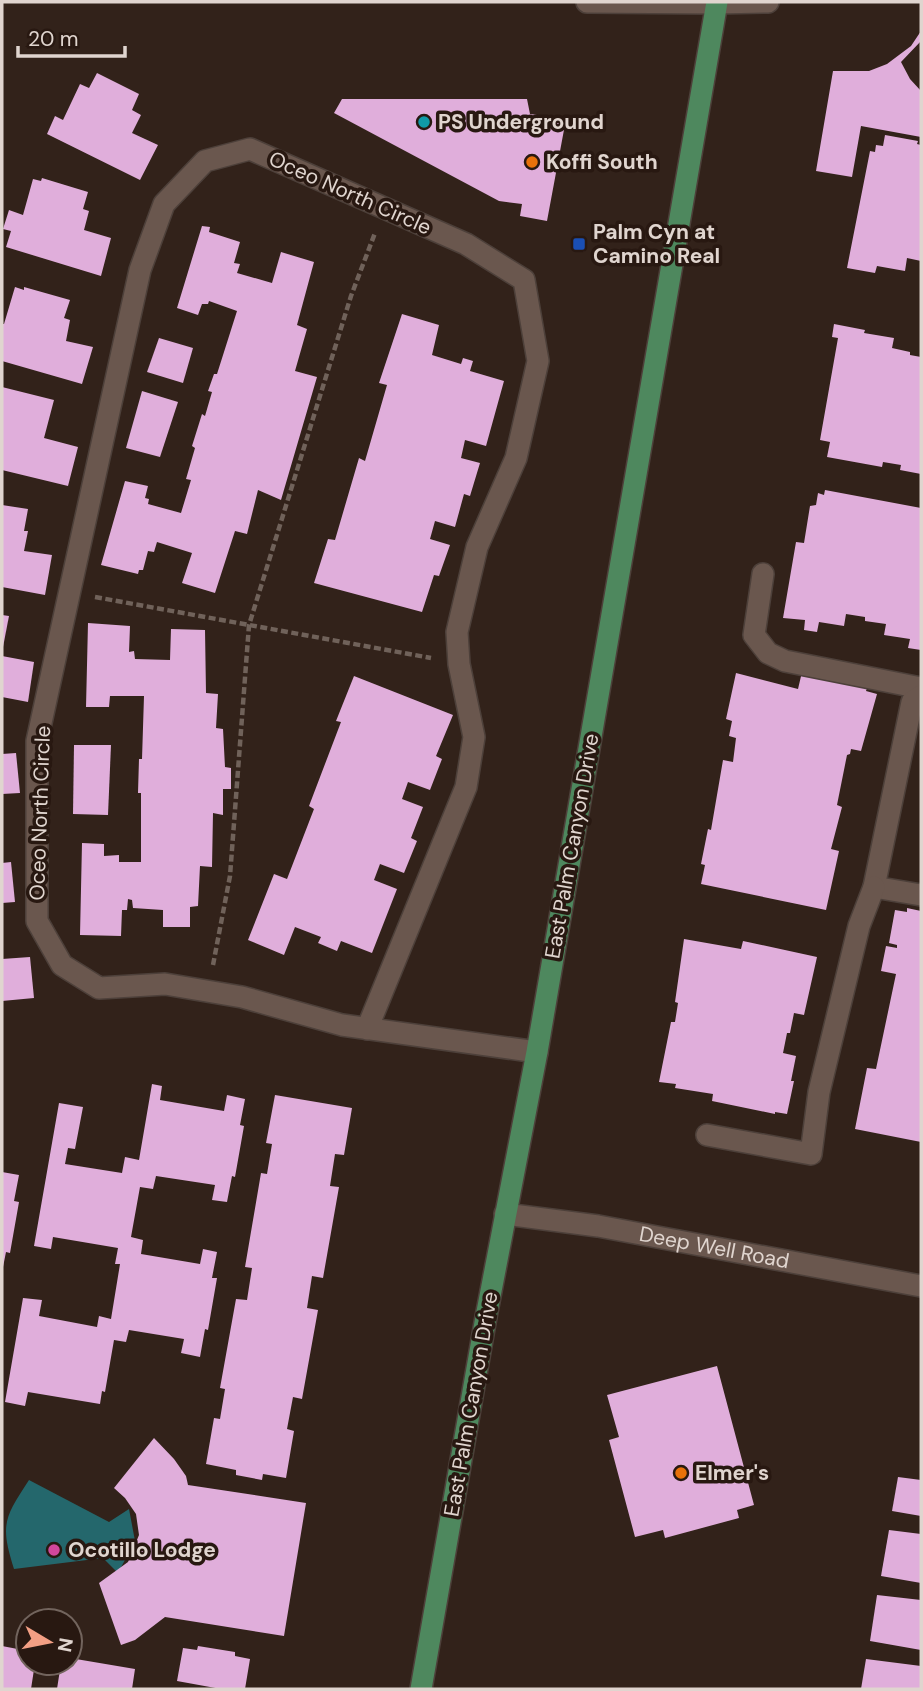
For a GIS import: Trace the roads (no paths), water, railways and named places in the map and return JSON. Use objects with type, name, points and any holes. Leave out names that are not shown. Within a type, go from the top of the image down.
[{"type":"main road","name":"East Palm Canyon Drive","points":[[421,1689],[505,1214],[537,1052],[661,315],[717,3]]},
{"type":"street","points":[[587,2],[768,2]]},
{"type":"street","name":"Oceo North Circle","points":[[367,1029],[466,787],[474,737],[459,664],[457,632],[477,547],[516,458],[538,361],[524,280],[466,244],[250,149],[205,161],[164,204],[140,270],[37,741],[37,921],[62,965],[99,988],[165,984],[242,997],[342,1025],[413,1037],[537,1052]]},
{"type":"street","points":[[763,574],[754,635],[768,653],[785,661],[921,688]]},
{"type":"street","points":[[707,1135],[811,1154],[825,1066],[859,926],[874,887],[912,702],[921,696]]},
{"type":"street","points":[[874,887],[921,895]]},
{"type":"street","name":"Deep Well Road","points":[[505,1214],[598,1226],[921,1286]]},
{"type":"water","points":[[29,1480],[109,1522],[129,1509],[135,1541],[118,1573],[103,1558],[14,1569],[7,1542],[7,1522],[14,1504]]},
{"type":"place","name":"PS Underground","points":[[424,122]]},
{"type":"place","name":"Koffi South","points":[[532,162]]},
{"type":"place","name":"Palm Cyn at Camino Real","points":[[579,244]]},
{"type":"place","name":"Elmer's","points":[[681,1473]]},
{"type":"place","name":"Ocotillo Lodge","points":[[54,1550]]}]
